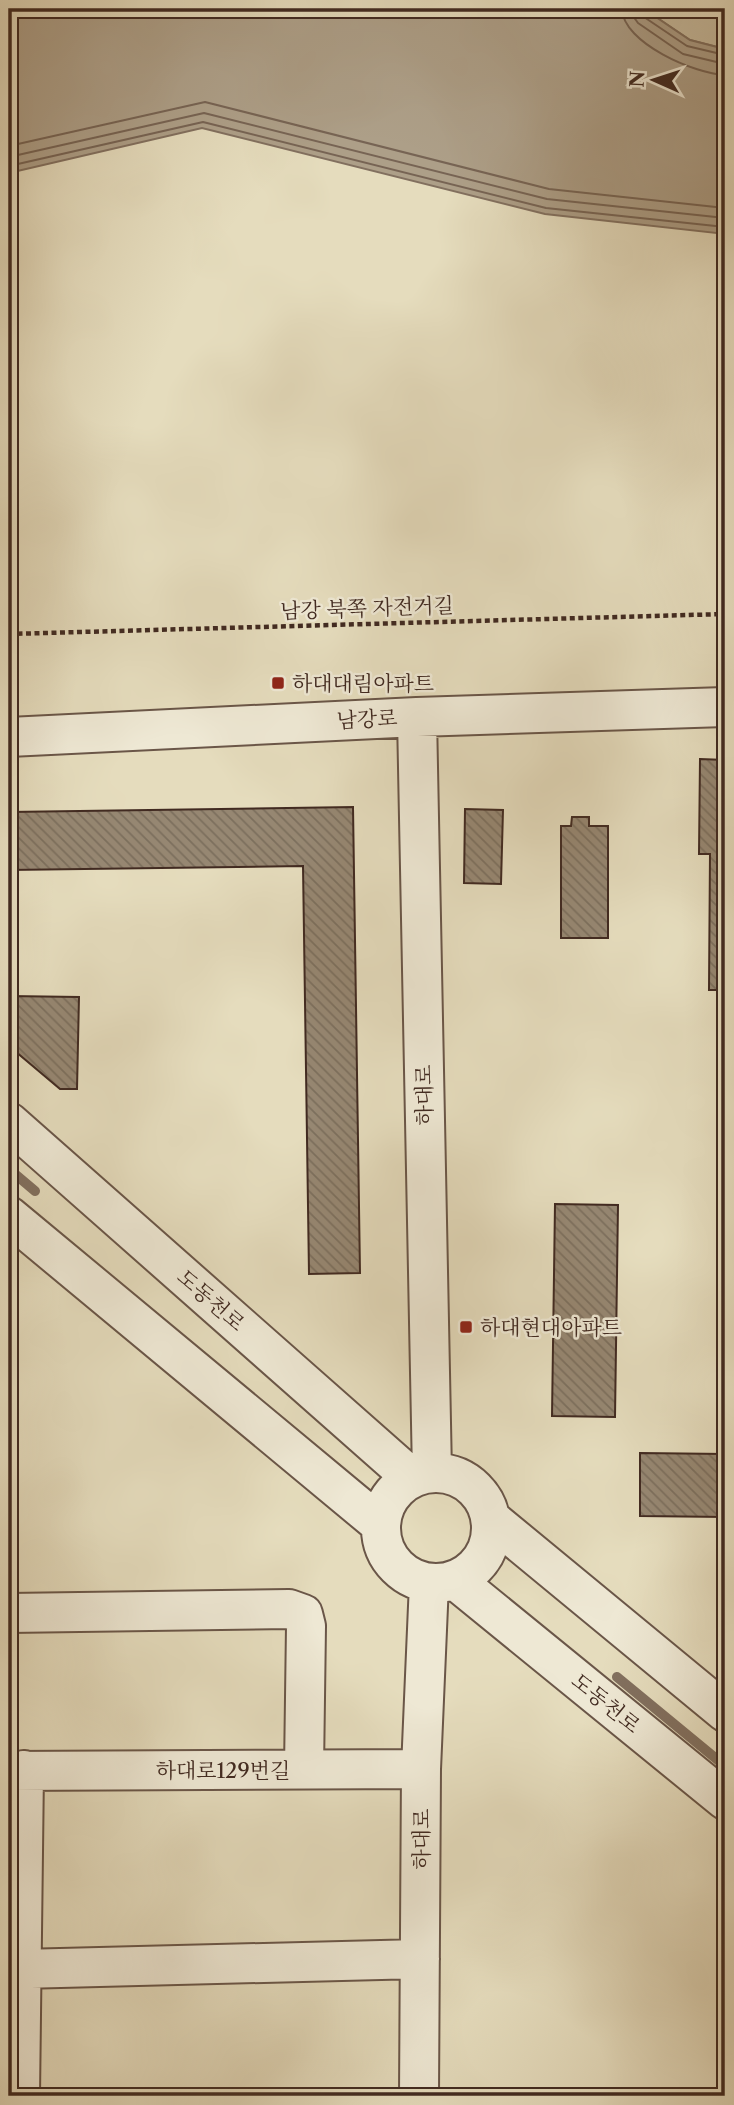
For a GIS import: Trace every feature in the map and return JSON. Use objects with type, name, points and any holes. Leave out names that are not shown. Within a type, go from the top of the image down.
[{"type":"street","name":"남강로","points":[[9,737],[417,717],[725,707]]},
{"type":"street","name":"하대로","points":[[417,717],[422,1476]]},
{"type":"street","name":"도동천로","points":[[9,1122],[422,1476]]},
{"type":"street","points":[[9,1216],[381,1525]]},
{"type":"street","points":[[448,1474],[464,1480],[486,1504],[491,1519],[491,1538],[484,1556],[472,1571],[442,1581],[413,1578],[389,1557],[383,1542],[381,1525],[390,1498],[400,1487],[422,1476],[448,1474]]},
{"type":"street","points":[[491,1519],[725,1712]]},
{"type":"street","name":"하대로","points":[[419,2096],[421,1769],[442,1581]]},
{"type":"street","name":"도동천로","points":[[442,1581],[725,1800]]},
{"type":"street","points":[[9,1613],[289,1609],[303,1614],[306,1626],[304,1769]]},
{"type":"street","name":"하대로129번길","points":[[16,1771],[421,1769]]},
{"type":"street","points":[[16,1771],[21,1969],[20,2096]]},
{"type":"street","points":[[21,1969],[420,1959]]},
{"type":"path","name":"남강 북쪽 자전거길","points":[[9,634],[725,614]]},
{"type":"shaded area","points":[[644,9],[725,9],[725,49],[690,40]]},
{"type":"water","points":[[9,9],[644,9],[690,40],[725,49],[725,234],[545,214],[202,128],[9,173]]},
{"type":"building","points":[[700,759],[725,760],[725,1060],[721,1060],[722,990],[709,990],[710,854],[699,854]]},
{"type":"building","points":[[353,807],[360,1273],[309,1274],[303,866],[9,870],[9,812]]},
{"type":"building","points":[[465,809],[503,810],[501,884],[464,883]]},
{"type":"building","points":[[572,817],[589,817],[589,826],[608,826],[608,938],[561,938],[561,826],[571,826]]},
{"type":"building","points":[[9,996],[79,997],[77,1089],[60,1089],[9,1046]]},
{"type":"building","points":[[555,1204],[618,1205],[615,1417],[552,1416]]},
{"type":"building","points":[[640,1453],[725,1454],[725,1517],[640,1516]]},
{"type":"waterway","points":[[9,1169],[35,1191]]},
{"type":"waterway","points":[[617,1677],[725,1766]]},
{"type":"place","name":"하대대림아파트","points":[[278,683]]},
{"type":"place","name":"하대현대아파트","points":[[466,1327]]}]
